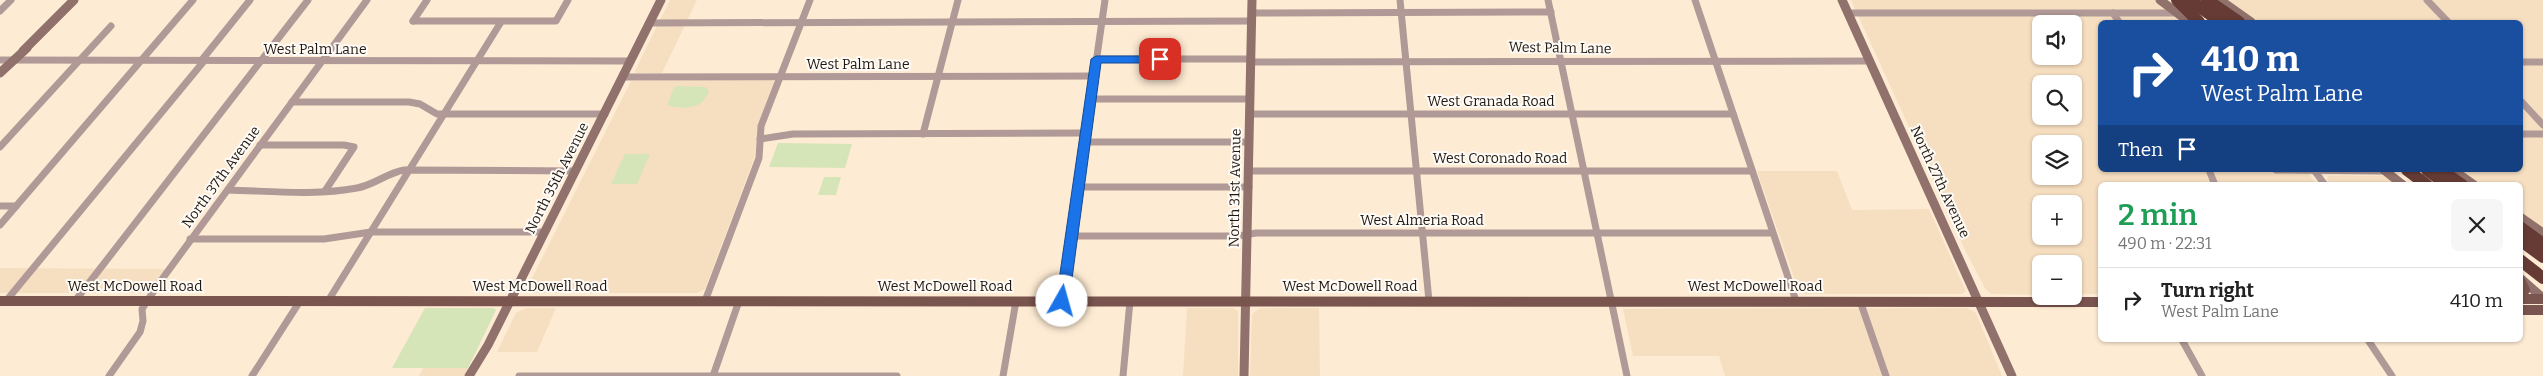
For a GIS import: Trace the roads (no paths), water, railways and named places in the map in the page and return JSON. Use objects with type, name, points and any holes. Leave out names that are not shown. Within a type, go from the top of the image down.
[{"type":"highway","points":[[2179,0],[2197,20]]},
{"type":"highway","points":[[2179,0],[2207,20]]},
{"type":"highway","points":[[2190,0],[2218,20]]},
{"type":"highway","points":[[2198,0],[2225,20]]},
{"type":"highway","points":[[2207,0],[2236,20]]},
{"type":"highway","points":[[2410,172],[2423,182]]},
{"type":"highway","points":[[2423,172],[2436,182]]},
{"type":"highway","points":[[2430,172],[2444,182]]},
{"type":"highway","points":[[2444,172],[2458,182]]},
{"type":"highway","points":[[2523,229],[2543,244]]},
{"type":"highway","points":[[2523,237],[2543,251]]},
{"type":"highway","points":[[2523,242],[2543,257]]},
{"type":"highway","points":[[2523,246],[2543,262]]},
{"type":"highway","points":[[2523,255],[2543,270]]},
{"type":"highway","points":[[2523,262],[2543,278]]},
{"type":"main road","name":"North 35th Avenue","points":[[469,376],[476,372],[661,0]]},
{"type":"main road","name":"North 31st Avenue","points":[[1244,376],[1252,0]]},
{"type":"main road","name":"North 27th Avenue","points":[[1842,0],[1980,301],[2012,376]]},
{"type":"main road","points":[[2160,0],[2186,20]]},
{"type":"main road","points":[[2220,0],[2248,20]]},
{"type":"main road","points":[[1,74],[48,26]]},
{"type":"main road","points":[[2387,172],[2399,182]]},
{"type":"main road","points":[[2456,172],[2470,182]]},
{"type":"main road","points":[[2523,219],[2543,233]]},
{"type":"main road","points":[[2523,282],[2543,299]]},
{"type":"main road","points":[[2523,297],[2543,299]]},
{"type":"main road","name":"West McDowell Road","points":[[3,301],[2098,302]]},
{"type":"main road","points":[[2523,310],[2543,310]]},
{"type":"street","points":[[0,11],[11,0]]},
{"type":"street","points":[[48,26],[74,0]]},
{"type":"street","points":[[0,225],[143,61],[150,49],[193,0]]},
{"type":"street","points":[[3,301],[203,61],[250,0]]},
{"type":"street","points":[[75,301],[308,0]]},
{"type":"street","name":"North 37th Avenue","points":[[109,376],[140,332],[143,321],[142,309],[147,301],[368,0]]},
{"type":"street","points":[[428,0],[413,21],[556,21],[568,0]]},
{"type":"street","points":[[705,301],[759,158],[761,126],[810,0]]},
{"type":"street","points":[[923,134],[958,0]]},
{"type":"street","points":[[1062,301],[1105,0]]},
{"type":"street","points":[[1400,0],[1429,302]]},
{"type":"street","points":[[1548,0],[1613,301],[1627,376]]},
{"type":"street","points":[[1695,0],[1796,301]]},
{"type":"street","points":[[2427,0],[2446,20]]},
{"type":"street","points":[[650,23],[1102,22],[1402,13],[1551,12]]},
{"type":"street","points":[[1848,13],[2176,13]]},
{"type":"street","points":[[2113,13],[2118,20]]},
{"type":"street","points":[[328,301],[501,22]]},
{"type":"street","points":[[0,147],[111,26]]},
{"type":"street","name":"West Palm Lane","points":[[1096,59],[1870,61]]},
{"type":"street","name":"West Palm Lane","points":[[0,60],[631,61]]},
{"type":"street","points":[[2523,62],[2543,62]]},
{"type":"street","name":"West Palm Lane","points":[[623,77],[1094,76]]},
{"type":"street","points":[[1090,99],[1250,99]]},
{"type":"street","points":[[292,102],[409,102],[420,104],[437,114],[605,114]]},
{"type":"street","points":[[2523,103],[2543,126]]},
{"type":"street","name":"West Granada Road","points":[[1250,114],[1733,114]]},
{"type":"street","points":[[760,139],[793,134],[1086,133]]},
{"type":"street","points":[[2523,134],[2543,134]]},
{"type":"street","points":[[1085,142],[1249,142]]},
{"type":"street","points":[[260,145],[344,144],[354,146],[325,191]]},
{"type":"street","points":[[228,190],[325,191],[359,188],[376,183],[399,170],[576,171]]},
{"type":"street","name":"West Coronado Road","points":[[1249,171],[1752,171]]},
{"type":"street","points":[[1078,187],[1248,187]]},
{"type":"street","points":[[0,206],[16,206]]},
{"type":"street","points":[[190,240],[324,239],[371,232],[545,232]]},
{"type":"street","name":"West Almeria Road","points":[[1071,236],[1772,233]]},
{"type":"street","points":[[252,376],[300,301]]},
{"type":"street","points":[[714,376],[739,301]]},
{"type":"street","points":[[1004,376],[1016,301]]},
{"type":"street","points":[[1123,376],[1130,301]]},
{"type":"street","points":[[1860,301],[1886,376]]},
{"type":"street","points":[[2183,342],[2202,376]]},
{"type":"street","points":[[2369,342],[2392,376]]},
{"type":"street","points":[[519,376],[897,376]]}]
